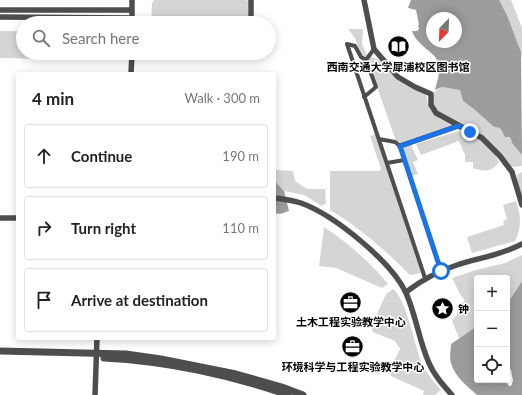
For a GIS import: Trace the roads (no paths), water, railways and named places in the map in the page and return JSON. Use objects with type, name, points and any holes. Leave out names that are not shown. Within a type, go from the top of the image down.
[{"type":"street","points":[[132,0],[132,16]]},
{"type":"street","points":[[251,0],[251,16]]},
{"type":"street","points":[[364,0],[374,49],[398,77],[414,87],[431,94],[431,105],[436,113],[482,138],[500,156],[512,172],[522,205]]},
{"type":"street","points":[[0,10],[132,10]]},
{"type":"street","points":[[0,18],[16,18]]},
{"type":"street","points":[[364,97],[376,87],[366,60],[361,57],[355,46],[347,44],[364,97],[425,278]]},
{"type":"street","points":[[366,60],[374,49]]},
{"type":"street","points":[[131,72],[132,60]]},
{"type":"street","points":[[400,146],[458,126]]},
{"type":"street","points":[[379,139],[395,142],[400,146],[441,271]]},
{"type":"street","points":[[387,163],[404,160]]},
{"type":"street","points":[[276,198],[292,201],[310,208],[348,231],[378,256],[392,271],[406,292],[429,363],[441,382],[452,395]]},
{"type":"street","points":[[0,218],[16,218]]},
{"type":"street","points":[[406,292],[425,278],[441,271],[509,250],[522,244]]},
{"type":"street","points":[[95,395],[97,340]]},
{"type":"street","points":[[0,351],[96,355],[141,361],[189,369],[246,382],[288,395]]},
{"type":"street","points":[[0,356],[126,354],[196,365],[236,374],[303,394]]},
{"type":"place","name":"西南交通大学犀浦校区图书馆","points":[[398,47]]},
{"type":"place","name":"土木工程实验教学中心","points":[[351,302]]},
{"type":"place","name":"钟","points":[[442,309]]},
{"type":"place","name":"环境科学与工程实验教学中心","points":[[353,347]]}]
